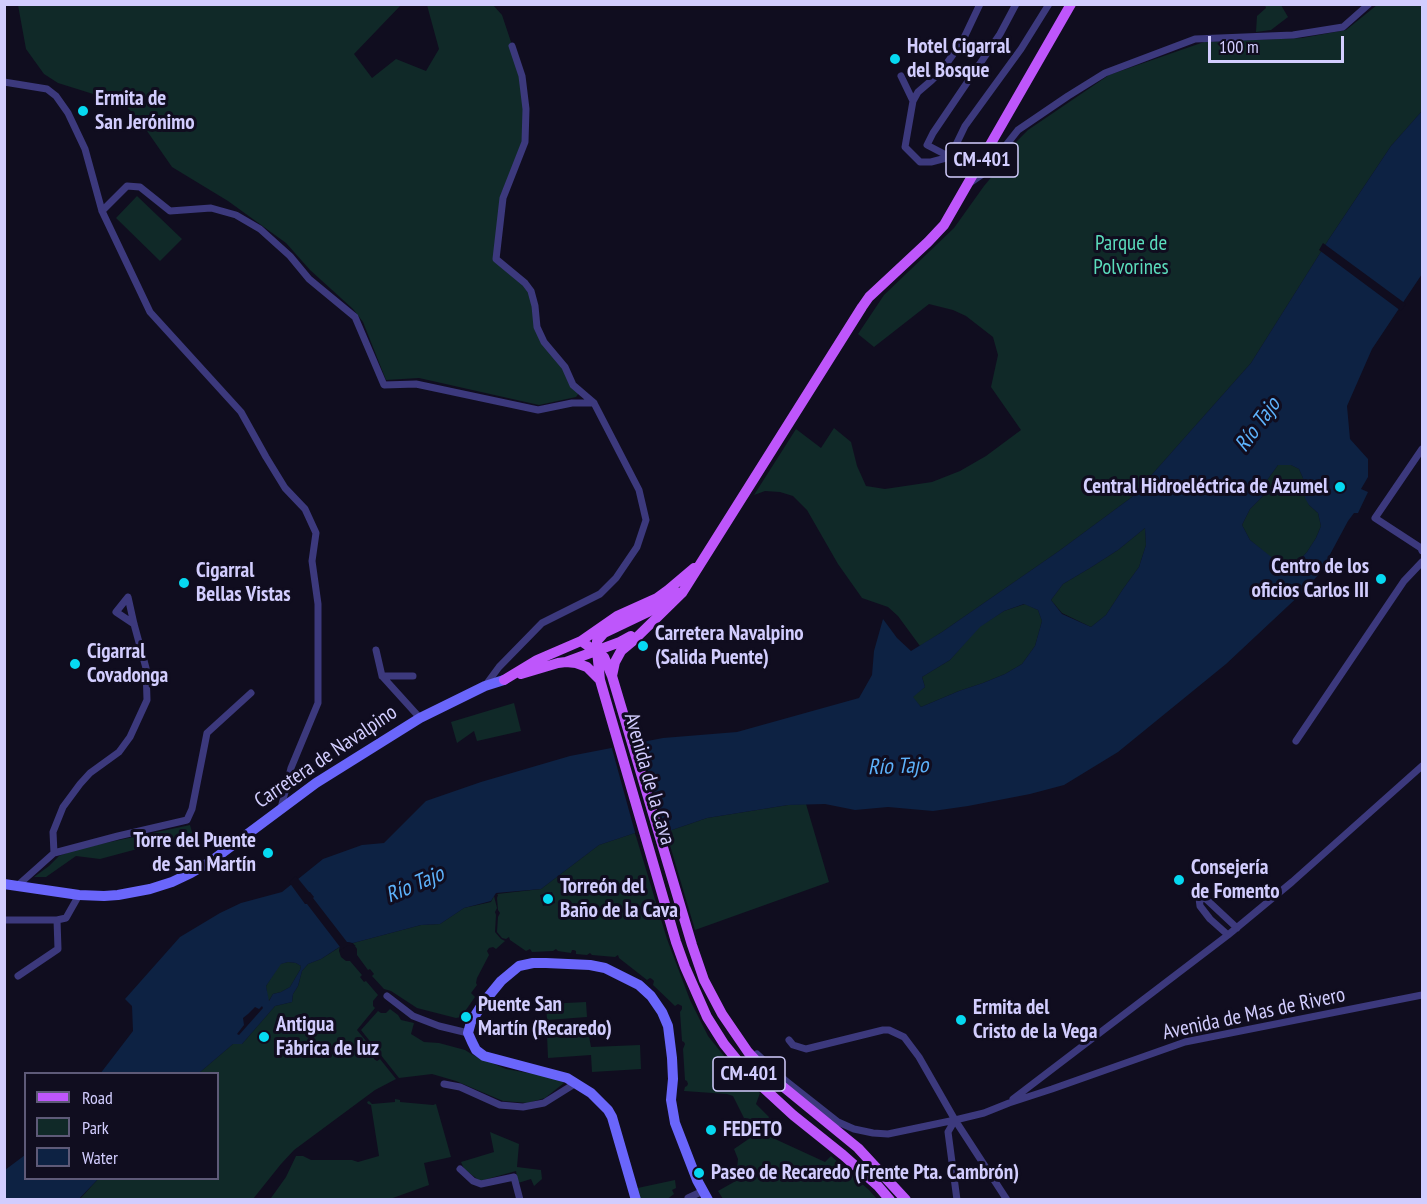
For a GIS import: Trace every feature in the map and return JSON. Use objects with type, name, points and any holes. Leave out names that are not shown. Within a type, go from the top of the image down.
[{"type":"main road","name":"CM-401","points":[[612,676],[617,656],[682,593],[869,297],[944,225],[1071,4]]},
{"type":"main road","name":"CM-401","points":[[600,680],[597,641],[604,633],[648,612],[664,601],[679,588],[703,560]]},
{"type":"main road","points":[[504,680],[537,660],[581,641],[617,616],[657,598],[703,560]]},
{"type":"main road","points":[[504,680],[597,651],[620,642],[651,624]]},
{"type":"main road","points":[[581,641],[604,657],[612,676]]},
{"type":"main road","points":[[566,662],[587,667],[600,680]]},
{"type":"main road","name":"Avenida de la Cava","points":[[612,676],[679,903],[704,980],[713,998],[734,1033],[770,1076],[858,1148],[906,1200]]},
{"type":"main road","name":"Avenida de la Cava","points":[[600,680],[676,942],[707,1017],[724,1044],[754,1080],[852,1162],[890,1200]]},
{"type":"street","points":[[980,4],[962,42],[942,70],[918,92],[913,101],[905,147],[920,162],[931,162],[950,157],[965,126],[1021,49],[1049,4]]},
{"type":"street","points":[[950,157],[927,145],[1000,34],[1016,4]]},
{"type":"street","points":[[969,184],[984,173],[1018,130],[1105,74],[1195,39],[1293,35],[1343,27],[1369,4]]},
{"type":"street","points":[[485,686],[499,667],[542,623],[600,594],[616,578],[637,547],[646,520],[639,490],[594,403],[573,385],[565,367],[544,342],[537,327],[536,306],[531,291],[496,259],[503,198],[525,142],[526,109],[522,76],[512,45]]},
{"type":"street","points":[[901,76],[913,101]]},
{"type":"street","points":[[4,82],[47,89],[56,96],[68,113],[85,148],[102,211],[150,312],[241,412],[285,488],[305,509],[316,533],[312,561],[318,604],[318,703],[291,768],[281,808]]},
{"type":"street","points":[[1004,121],[1018,130]]},
{"type":"street","points":[[102,211],[127,186],[140,187],[170,211],[211,208],[236,215],[260,229],[290,256],[309,279],[355,317],[384,385],[416,384],[538,410],[572,403],[594,403]]},
{"type":"street","points":[[1422,449],[1375,518],[1422,550]]},
{"type":"street","points":[[1296,741],[1404,581],[1422,562]]},
{"type":"street","points":[[54,853],[53,832],[63,807],[90,773],[119,752],[130,737],[147,700],[146,668],[134,624]]},
{"type":"street","name":"Carretera de Navalpino","points":[[376,650],[382,676],[420,718]]},
{"type":"street","points":[[382,676],[413,676]]},
{"type":"street","name":"Carretera de Navalpino","points":[[4,884],[90,896],[118,895],[172,882],[210,862],[316,783],[420,718],[485,686],[504,680]]},
{"type":"street","points":[[17,886],[54,853],[187,820],[192,809],[207,732],[251,693]]},
{"type":"street","points":[[1009,1103],[1237,928],[1422,766]]},
{"type":"street","points":[[4,920],[57,921],[66,918],[79,895]]},
{"type":"street","points":[[1228,935],[1210,919],[1200,906],[1199,898],[1206,899],[1237,928]]},
{"type":"street","points":[[18,976],[58,949],[57,921]]},
{"type":"street","points":[[636,1200],[612,1117],[591,1093],[567,1078],[484,1056],[476,1050],[468,1032],[471,1022],[501,981],[519,966],[533,963],[590,965],[606,968],[639,985],[651,996],[668,1026],[673,1079],[670,1100],[675,1123],[705,1195],[688,1198]]},
{"type":"street","name":"Avenida de Mas de Rivero","points":[[888,1134],[984,1113],[1185,1042],[1422,995]]},
{"type":"street","points":[[387,996],[413,1016],[439,1026],[468,1032]]},
{"type":"street","points":[[789,1040],[794,1046],[806,1049],[883,1030],[889,1030],[904,1037],[914,1049],[955,1120],[1007,1200]]},
{"type":"street","name":"Avenida de la Cava","points":[[734,1033],[786,1081],[838,1122],[854,1129],[888,1134]]},
{"type":"street","points":[[444,1084],[460,1087],[500,1105],[523,1107],[544,1103],[576,1083]]},
{"type":"street","points":[[955,1120],[948,1132],[957,1200]]},
{"type":"street","points":[[460,1169],[473,1181],[481,1184],[514,1177],[519,1200]]},
{"type":"green space","points":[[18,5],[401,5],[354,54],[372,78],[396,59],[426,71],[439,49],[427,5],[493,5],[502,15],[514,51],[525,109],[524,142],[503,198],[495,259],[531,291],[537,328],[565,368],[579,393],[576,397],[539,405],[419,378],[386,380],[363,322],[353,309],[310,270],[286,243],[228,201],[172,167],[133,113],[122,103],[58,83],[44,74],[26,49]]},
{"type":"green space","points":[[1265,5],[1281,5],[1288,17],[1271,30],[1256,32],[1257,16],[1266,8]]},
{"type":"green space","name":"Parque de Polvorines","points":[[1377,5],[1422,5],[1422,111],[1391,146],[1251,363],[1132,497],[1059,551],[920,646],[898,616],[888,607],[862,598],[838,564],[807,510],[793,496],[765,491],[754,495],[796,429],[821,448],[834,428],[851,442],[857,466],[866,486],[885,489],[932,482],[960,471],[986,456],[1021,430],[991,387],[998,355],[993,337],[966,316],[929,304],[874,347],[858,334],[884,295],[954,228],[984,186],[1014,150],[1012,148],[1017,141],[1028,130],[1109,75],[1204,42],[1302,38],[1346,30]]},
{"type":"green space","points":[[137,196],[182,239],[160,261],[116,218]]},
{"type":"green space","points":[[1278,465],[1291,465],[1299,469],[1309,505],[1318,513],[1321,526],[1307,552],[1288,572],[1250,540],[1242,525],[1250,509],[1265,494],[1265,483]]},
{"type":"green space","points":[[1145,528],[1146,545],[1139,567],[1106,615],[1091,627],[1062,613],[1051,600],[1063,584],[1118,550]]},
{"type":"green space","points":[[1025,604],[1038,610],[1042,621],[1035,646],[1022,664],[1005,674],[921,707],[912,697],[925,687],[922,677],[950,660],[979,627],[1004,611]]},
{"type":"green space","points":[[514,703],[521,731],[477,741],[474,731],[457,743],[451,722]]},
{"type":"green space","points":[[806,804],[829,882],[695,930],[666,832],[707,818]]},
{"type":"green space","points":[[190,825],[193,836],[100,859],[76,856],[46,877],[34,877],[59,856],[77,849]]},
{"type":"green space","points":[[635,833],[667,939],[690,1000],[708,1036],[733,1067],[760,1093],[756,1104],[769,1117],[762,1133],[825,1162],[831,1156],[877,1199],[723,1199],[718,1191],[741,1178],[737,1170],[738,1159],[734,1149],[753,1136],[733,1096],[684,1091],[688,1084],[685,1080],[683,1049],[685,1044],[682,1041],[680,1012],[682,1006],[678,1004],[675,1006],[653,985],[652,979],[647,980],[618,955],[615,957],[590,953],[576,954],[574,950],[571,953],[556,949],[526,951],[509,937],[502,938],[497,932],[500,913],[497,894],[541,889],[599,845]],"holes":[[[552,892],[555,903],[543,906],[540,895]]]},
{"type":"green space","points":[[494,896],[497,908],[495,932],[505,941],[496,949],[493,947],[487,951],[489,955],[477,978],[477,985],[471,993],[475,997],[461,1017],[456,1018],[417,1008],[384,989],[357,955],[357,949],[353,943],[421,925],[440,924],[464,908],[491,902]]},
{"type":"green space","points":[[340,947],[341,957],[350,961],[362,975],[360,977],[364,982],[366,981],[378,995],[373,1001],[375,1008],[357,1030],[376,1053],[373,1056],[374,1059],[377,1061],[380,1059],[396,1079],[375,1090],[294,1150],[253,1199],[79,1200],[97,1180],[219,1180],[219,1072],[200,1072],[233,1044],[242,1044],[275,1006],[292,1002],[302,971],[308,964]]},
{"type":"green space","points":[[288,962],[301,966],[300,970],[290,987],[273,994],[268,1002],[266,986],[280,964]]},
{"type":"green space","points":[[586,1002],[587,1017],[547,1020],[546,1004]]},
{"type":"green space","points":[[390,1009],[401,1020],[414,1023],[411,1034],[424,1042],[439,1043],[465,1050],[506,1069],[556,1078],[564,1083],[545,1098],[528,1103],[503,1101],[456,1081],[432,1074],[399,1078],[361,1030],[378,1011],[386,1013]]},
{"type":"green space","points":[[588,1031],[591,1047],[640,1045],[641,1069],[592,1072],[591,1055],[548,1058],[547,1035]]},
{"type":"green space","points":[[395,1099],[400,1102],[436,1104],[451,1157],[424,1163],[429,1185],[390,1199],[272,1200],[271,1198],[286,1177],[296,1156],[303,1156],[311,1160],[358,1162],[379,1156],[371,1105],[367,1102],[372,1104],[395,1102]]},
{"type":"green space","points":[[490,1132],[519,1144],[517,1167],[541,1170],[542,1179],[534,1186],[531,1179],[518,1183],[516,1171],[480,1181],[464,1169],[461,1162],[494,1152]]},
{"type":"green space","points":[[675,1180],[676,1188],[672,1190],[674,1194],[666,1200],[639,1199],[633,1189]]},
{"type":"water","name":"Río Tajo","points":[[1422,111],[1422,274],[1372,349],[1347,406],[1350,439],[1368,459],[1368,477],[1361,489],[1368,492],[1358,513],[1354,513],[1348,521],[1320,573],[1303,592],[1226,664],[1118,752],[1064,785],[968,806],[933,811],[888,807],[855,810],[825,804],[788,805],[707,818],[666,832],[635,833],[599,845],[541,889],[496,893],[491,901],[464,908],[440,924],[421,925],[353,943],[347,942],[321,959],[308,964],[302,971],[292,1002],[275,1006],[242,1044],[233,1044],[200,1072],[102,1072],[133,1031],[132,1006],[125,999],[180,937],[241,903],[282,892],[323,859],[362,845],[384,843],[426,801],[570,756],[663,738],[737,732],[859,698],[872,675],[874,651],[883,619],[897,638],[911,651],[1059,551],[1132,497],[1251,363],[1391,146]],"holes":[[[1278,465],[1291,465],[1299,469],[1303,478],[1305,498],[1318,513],[1321,526],[1307,552],[1289,571],[1250,540],[1242,525],[1250,509],[1265,494],[1265,483]],[[1145,528],[1146,545],[1139,567],[1106,615],[1091,627],[1062,614],[1051,600],[1063,584],[1118,550]],[[1024,604],[1038,610],[1042,621],[1035,646],[1022,664],[1005,674],[921,707],[913,697],[925,687],[922,677],[950,660],[980,627],[1004,611]],[[288,962],[301,966],[290,987],[273,994],[269,1001],[266,986],[281,964]],[[262,1006],[263,1008],[239,1035],[237,1034],[244,1025],[243,1018],[255,1007],[259,1009]]]},
{"type":"water","points":[[24,1156],[24,1180],[97,1180],[79,1199],[5,1199],[5,1170]]},
{"type":"pier","points":[[1323,243],[1406,304],[1401,311],[1319,250]]},
{"type":"pier","points":[[639,740],[667,835],[636,836],[611,745]]},
{"type":"pier","points":[[296,876],[347,942],[356,946],[348,945],[339,951],[340,947],[289,882]]},
{"type":"place","name":"Hotel Cigarral del Bosque","points":[[895,59]]},
{"type":"place","name":"Ermita de San Jerónimo","points":[[83,111]]},
{"type":"place","name":"Central Hidroeléctrica de Azumel","points":[[1340,487]]},
{"type":"place","name":"Centro de los oficios Carlos III","points":[[1381,579]]},
{"type":"place","name":"Cigarral Bellas Vistas","points":[[184,583]]},
{"type":"place","name":"Carretera Navalpino (Salida Puente)","points":[[643,646]]},
{"type":"place","name":"Cigarral Covadonga","points":[[75,664]]},
{"type":"place","name":"Torre del Puente de San Martín","points":[[268,853]]},
{"type":"place","name":"Consejería de Fomento","points":[[1179,880]]},
{"type":"place","name":"Torreón del Baño de la Cava","points":[[548,899]]},
{"type":"place","name":"Puente San Martín (Recaredo)","points":[[466,1017]]},
{"type":"place","name":"Ermita del Cristo de la Vega","points":[[961,1020]]},
{"type":"place","name":"Antigua Fábrica de luz","points":[[264,1037]]},
{"type":"place","name":"FEDETO","points":[[711,1130]]},
{"type":"place","name":"Paseo de Recaredo (Frente Pta. Cambrón)","points":[[699,1173]]}]
